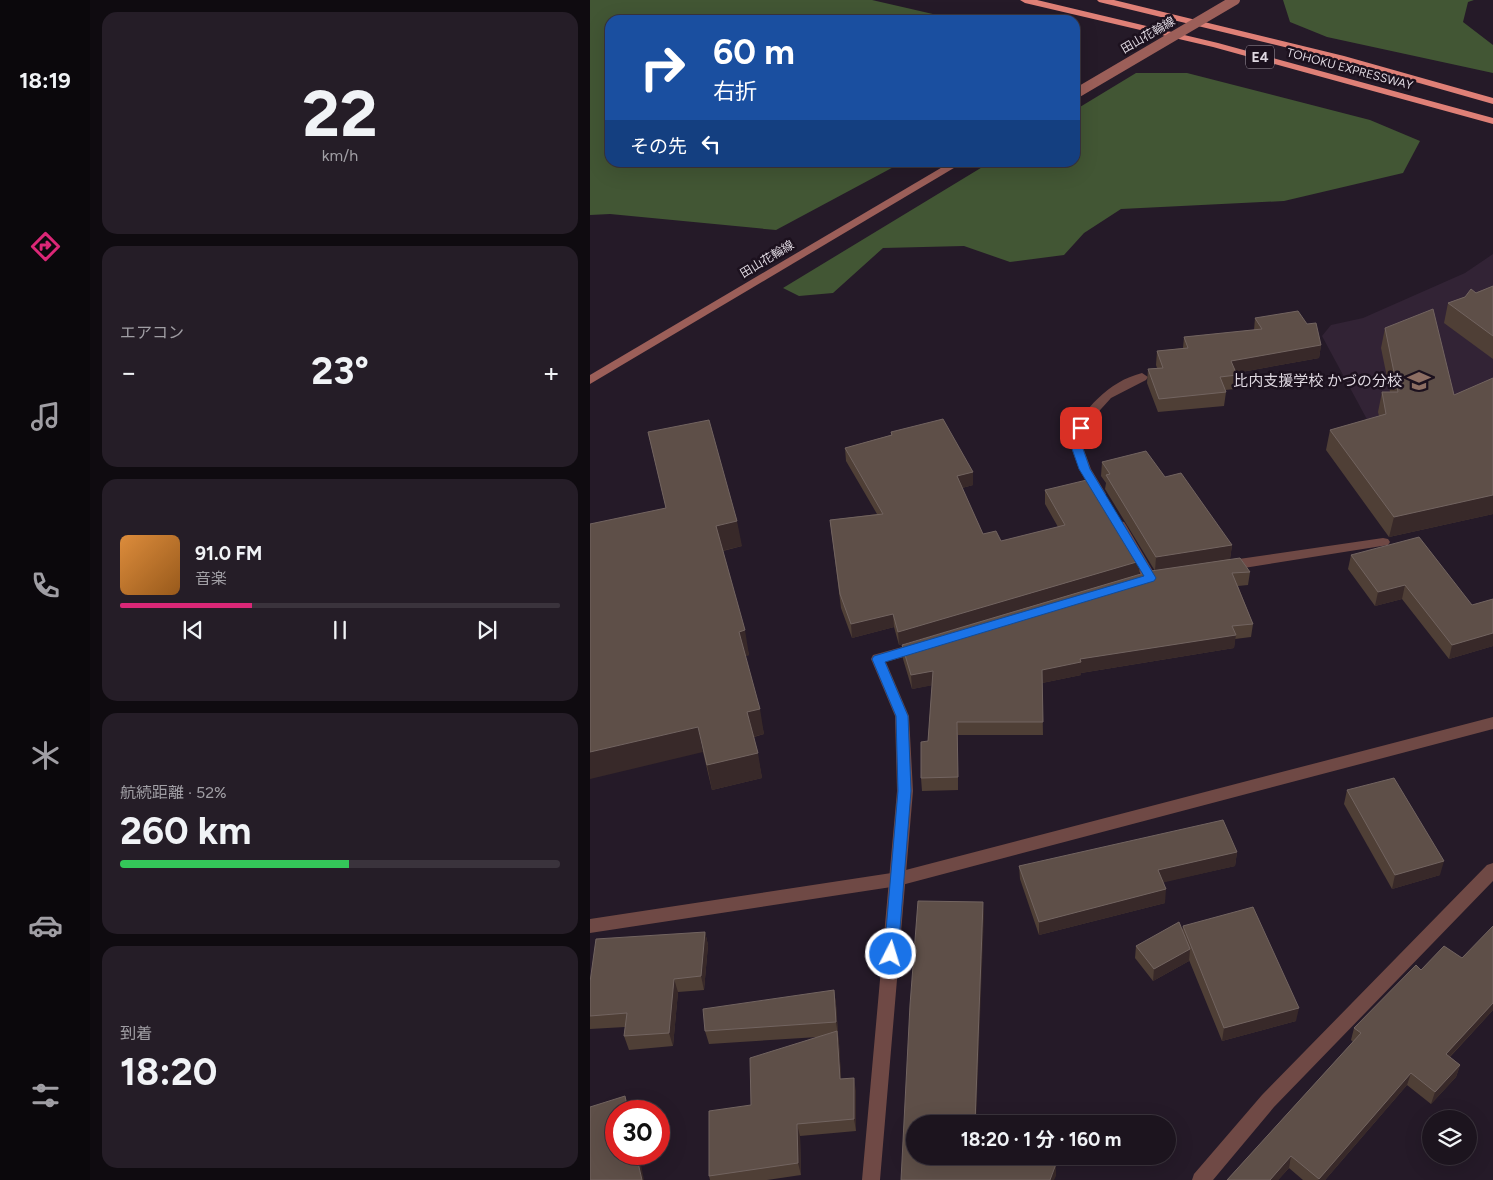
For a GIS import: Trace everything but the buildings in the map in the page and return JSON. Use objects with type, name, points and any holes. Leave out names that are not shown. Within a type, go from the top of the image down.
[{"type":"highway","name":"TOHOKU EXPRESSWAY","points":[[1025,0],[1215,46],[1493,121]]},
{"type":"highway","name":"TOHOKU EXPRESSWAY","points":[[1102,0],[1341,58],[1493,101]]},
{"type":"main road","name":"田山花輪線","points":[[1080,91],[1235,0]]},
{"type":"main road","name":"田山花輪線","points":[[590,380],[951,167]]},
{"type":"street","points":[[1132,584],[1155,578],[1084,469],[1074,440],[1087,417],[1107,395],[1142,377]]},
{"type":"street","points":[[1208,569],[1382,542]]},
{"type":"street","points":[[871,1180],[905,791],[902,716],[878,659],[934,643]]},
{"type":"street","points":[[590,926],[898,879],[1493,723]]},
{"type":"street","points":[[1201,1180],[1268,1102],[1493,870]]},
{"type":"shaded area","name":"比内支援学校 かづの分校","points":[[1493,254],[1493,503],[1370,425],[1322,336],[1331,325],[1363,318],[1465,273]]},
{"type":"green space","points":[[590,0],[872,0],[937,15],[605,15],[605,167],[894,167],[776,230],[610,214],[590,215]]},
{"type":"green space","points":[[1283,0],[1474,0],[1468,2],[1463,22],[1493,45],[1493,73],[1327,37],[1290,22]]},
{"type":"green space","points":[[1136,73],[1187,73],[1370,120],[1420,141],[1403,173],[1284,201],[1121,209],[1084,233],[1064,255],[1010,262],[964,246],[883,248],[833,293],[799,296],[783,288],[982,167],[1080,167],[1080,107]]},
{"type":"place","name":"比内支援学校 かづの分校","points":[[1419,381]]},
{"type":"route","points":[[891,954],[905,791],[902,716],[878,659],[1150,578],[1084,469],[1074,440],[1081,428]]}]
